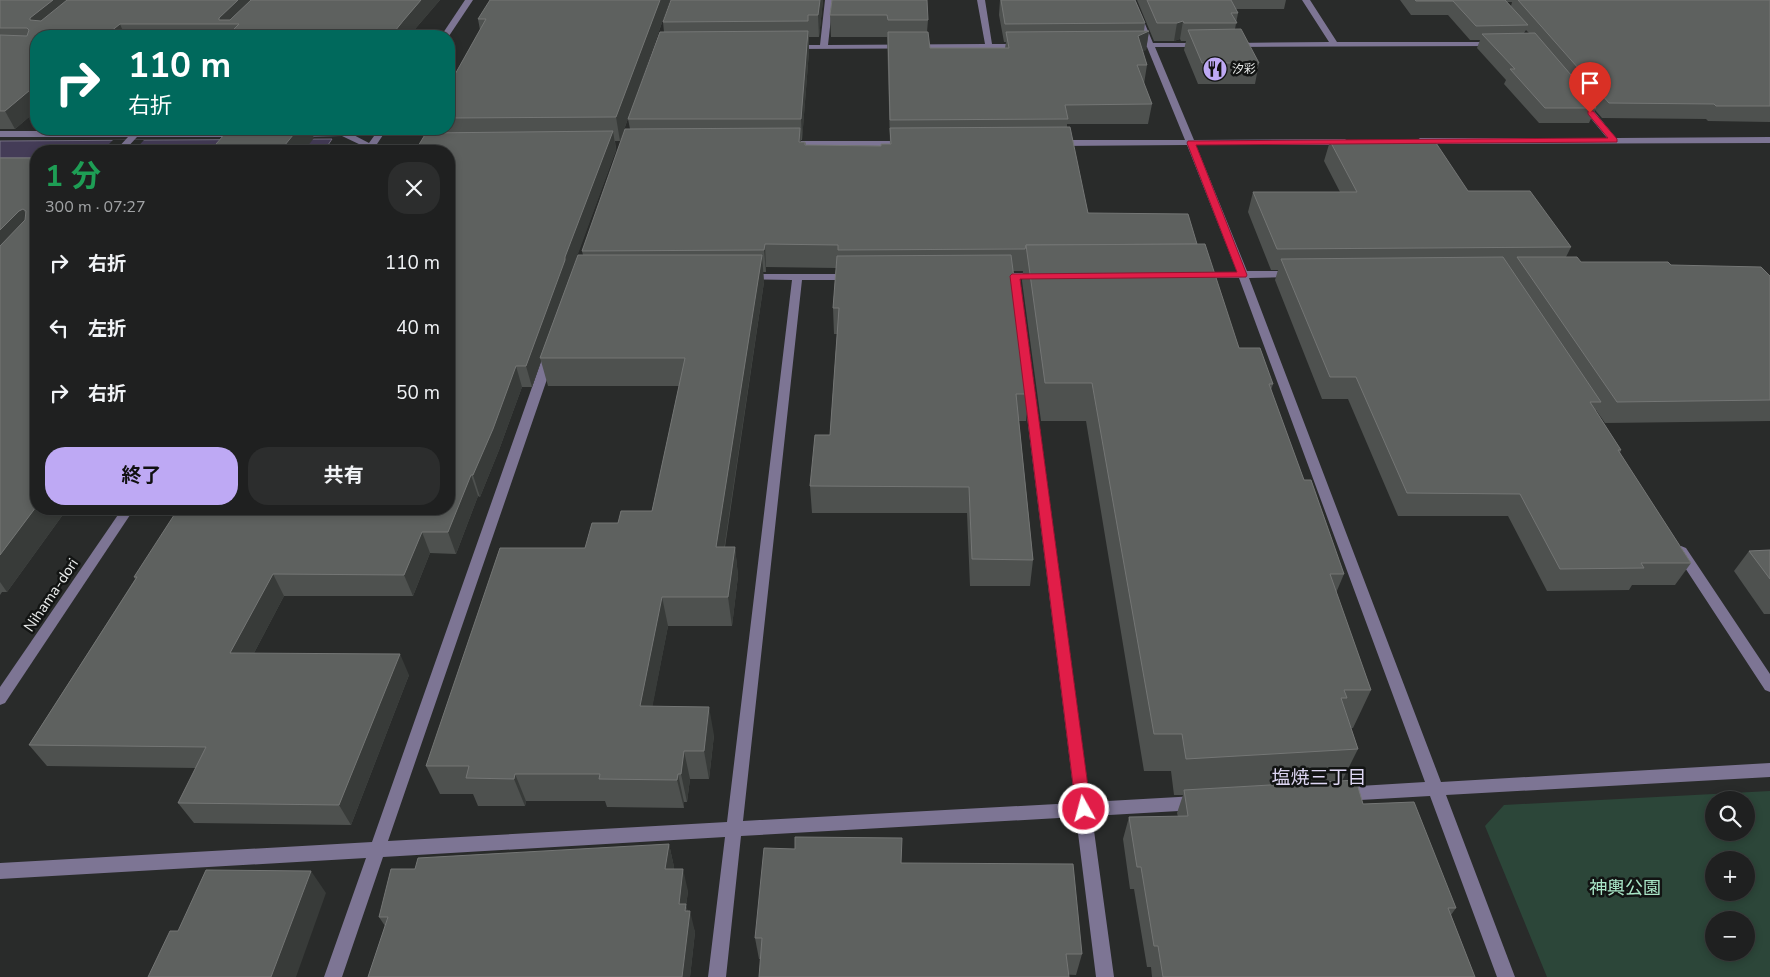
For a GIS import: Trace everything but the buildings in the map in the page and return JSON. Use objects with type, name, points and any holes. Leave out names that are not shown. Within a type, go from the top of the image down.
[{"type":"street","points":[[449,30],[469,0]]},
{"type":"street","points":[[824,47],[829,0]]},
{"type":"street","points":[[981,0],[989,46]]},
{"type":"street","points":[[1131,0],[1191,143],[1242,275],[1506,977]]},
{"type":"street","points":[[1306,0],[1334,44]]},
{"type":"street","points":[[1227,45],[1502,44]]},
{"type":"street","points":[[1131,45],[1208,45]]},
{"type":"street","points":[[785,47],[1026,46]]},
{"type":"street","points":[[1576,96],[1614,141]]},
{"type":"street","points":[[0,134],[30,134]]},
{"type":"street","points":[[125,145],[135,135]]},
{"type":"street","points":[[346,135],[363,145]]},
{"type":"street","points":[[1415,142],[1770,140]]},
{"type":"street","points":[[1049,143],[1356,142]]},
{"type":"street","points":[[781,144],[920,144]]},
{"type":"street","points":[[1183,275],[1302,274]]},
{"type":"street","points":[[985,276],[1055,276]]},
{"type":"street","points":[[1015,276],[1105,977]]},
{"type":"street","points":[[740,277],[867,277]]},
{"type":"street","points":[[717,977],[797,277]]},
{"type":"street","points":[[333,977],[554,344]]},
{"type":"street","name":"Nihama-dori","points":[[0,700],[124,515]]},
{"type":"street","points":[[1672,538],[1770,686]]},
{"type":"street","points":[[1328,795],[1770,770]]},
{"type":"street","points":[[0,870],[1210,802]]},
{"type":"green space","name":"神輿公園","points":[[1770,791],[1770,977],[1547,977],[1485,826],[1504,805],[1705,794],[1705,841],[1755,841],[1755,792]]},
{"type":"shaded area","points":[[332,139],[328,145],[30,145],[30,158],[0,158],[0,141]]},
{"type":"pier","points":[[113,140],[144,140],[139,145],[108,145]]},
{"type":"place","name":"汐彩","points":[[1215,69]]},
{"type":"district","name":"塩焼三丁目","points":[[1319,778]]},
{"type":"route","points":[[1084,809],[1015,276],[1242,275],[1191,143],[1614,141],[1590,113]]}]
